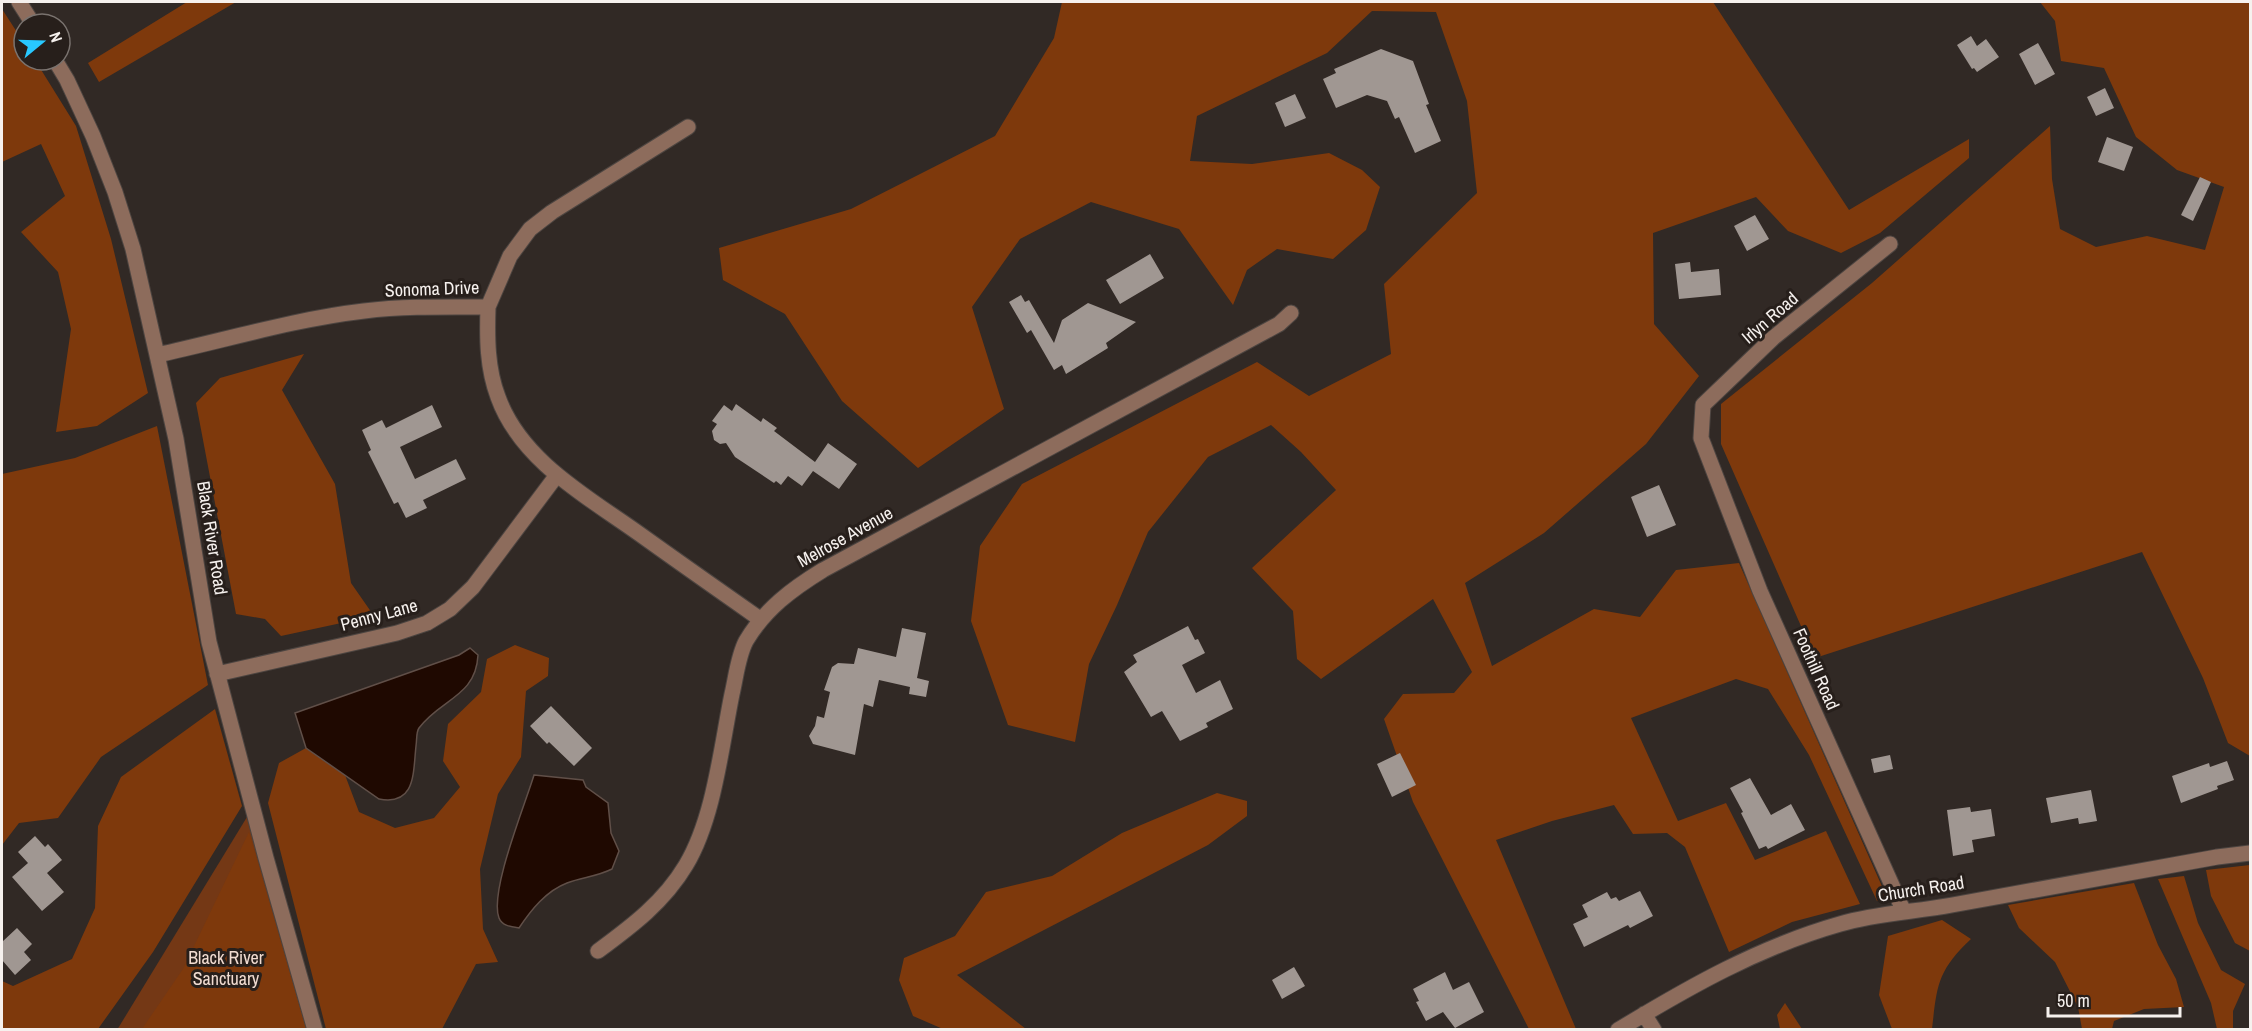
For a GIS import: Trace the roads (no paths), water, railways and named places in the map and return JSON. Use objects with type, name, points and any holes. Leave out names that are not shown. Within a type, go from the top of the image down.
[{"type":"street","name":"Black River Road","points":[[61,72],[88,127],[115,192],[133,249],[176,439],[209,642],[266,858],[315,1029]]},
{"type":"street","points":[[488,307],[510,256],[530,229],[552,212],[688,127]]},
{"type":"street","name":"Irlyn Road","points":[[1701,438],[1703,405],[1773,338],[1890,244]]},
{"type":"street","name":"Sonoma Drive","points":[[157,355],[324,317],[364,311],[488,307],[487,342],[498,398],[510,422],[527,446],[557,475],[760,619]]},
{"type":"street","name":"Melrose Avenue","points":[[598,951],[645,915],[667,893],[687,864],[702,831],[713,792],[737,669],[745,643],[760,619],[777,601],[823,570],[1279,324],[1291,313]]},
{"type":"street","name":"Foothill Road","points":[[1701,438],[1760,591],[1904,912]]},
{"type":"street","name":"Penny Lane","points":[[217,674],[398,633],[427,623],[450,609],[473,587],[557,475]]},
{"type":"street","name":"Church Road","points":[[1618,1029],[1704,979],[1761,952],[1838,924],[2250,853]]},
{"type":"street","points":[[1644,1014],[1654,1029]]},
{"type":"park label","name":"Black River Sanctuary","points":[[226,968]]}]
